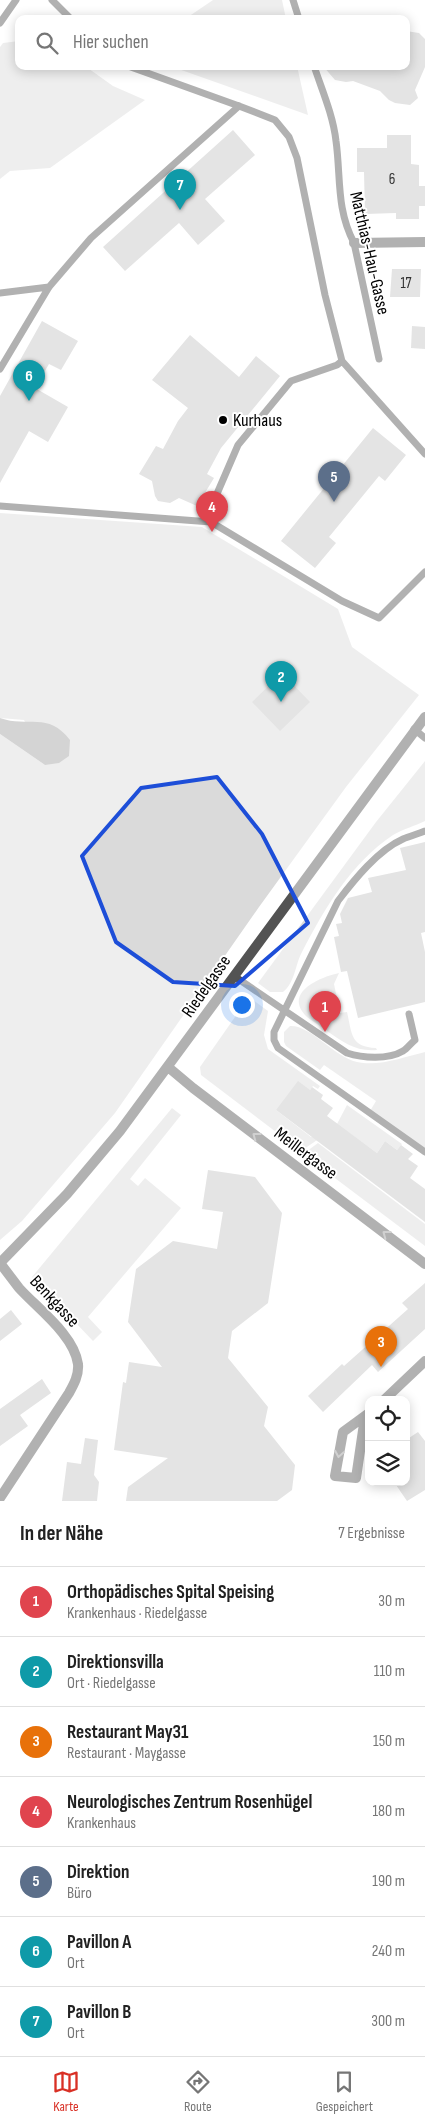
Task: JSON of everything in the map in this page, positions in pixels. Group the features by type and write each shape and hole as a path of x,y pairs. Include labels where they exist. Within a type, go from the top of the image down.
{"street":[{"path":"354,242 425,242"},
{"name":"Riedelgasse","path":"0,1263 67,1194 120,1132 425,716"},
{"name":"Meillergasse","path":"168,1068 425,1264"},
{"name":"Benkgasse","path":"0,1263 19,1287 68,1339 74,1349 78,1364 76,1381 0,1498"},
{"path":"388,1396 425,1361"},
{"path":"367,1415 356,1478 335,1476 343,1432 367,1415"}],"lane":[{"path":"0,23 16,0"},
{"path":"52,0 67,15"},
{"path":"293,0 298,15"},
{"path":"139,70 275,120 289,137 297,158 325,295 342,361 425,454"},
{"name":"Matthias-Hau-Gasse","path":"315,70 334,126 340,204 346,226 354,242 379,359"},
{"path":"0,369 49,287 91,238 239,106"},
{"path":"0,293 49,287"},
{"path":"210,522 215,516 216,496 238,445 291,381 337,366 342,361"},
{"path":"0,506 210,522 342,601 379,618 425,572"},
{"path":"414,729 425,738"},
{"path":"425,831 403,839 390,847 353,882 338,901 274,1032 274,1040 278,1048 425,1152"},
{"path":"234,976 346,1053 360,1058 377,1058 403,1052 415,1040 408,1014"}],"highlighted area":[{"path":"217,777 262,834 308,923 235,986 173,982 116,942 82,856 141,788"}],"shaded area":[{"path":"213,0 282,0 285,15 191,15"},
{"path":"15,42 15,70 91,70 113,86 145,100 50,168 10,171 0,179 0,47 3,43"},
{"path":"181,70 298,70 308,115"},
{"path":"0,513 202,527 338,609 352,647 419,695 346,787 259,907 115,1113 22,1221 0,1240 0,734 45,765 24,720 0,718"},
{"path":"0,718 10,721 46,723 54,726 62,731 70,740 69,756 59,763 45,765 0,734"},
{"path":"425,761 425,821 393,835 364,859 340,888 320,919 302,952 290,984 283,992 270,992 258,983 376,822"},
{"path":"339,973 334,984 340,1013 347,1012 354,1038 357,1042 377,1050 356,1048 344,1042 309,1019 300,1008 301,994 306,988 322,978"},
{"path":"249,997 268,1011 264,1035 268,1049 320,1086 318,1089 313,1086 310,1090 276,1110 311,1137 326,1134 301,1151 201,1075 200,1067"},
{"path":"290,1026 306,1030 340,1054 357,1062 382,1062 425,1052 425,1148 370,1111 376,1101 324,1065 320,1070 286,1046 284,1032"},
{"path":"347,1105 402,1144 397,1150 385,1141 377,1153 348,1132 332,1152 337,1124"},
{"path":"172,1108 181,1115 130,1179 138,1186 145,1178 181,1208 88,1317 102,1332 93,1341 32,1277"},
{"path":"318,1143 425,1224 425,1246 303,1154"}],"building":[{"path":"410,32 419,33 425,39 425,67 415,90 418,98 410,105 395,103 380,91 353,81 335,80 326,70 410,70"},
{"path":"233,130 255,155 205,199 225,221 198,245 179,223 125,271 103,247"},
{"path":"387,135 411,135 411,164 419,165 419,186 425,186 425,206 419,206 419,219 396,219 396,213 365,214 364,172 357,172 357,148 387,148"},
{"path":"392,269 421,269 420,297 390,297"},
{"path":"42,321 78,341 61,370 49,364 35,388 68,407 48,442 29,431 0,483 0,396"},
{"path":"412,326 425,327 425,349 411,348"},
{"name":"Kurhaus","path":"190,335 239,377 256,356 280,376 221,448 207,474 214,478 197,506 179,498 170,503 158,501 152,481 139,474 156,446 163,449 178,421 188,408 152,380"},
{"path":"373,428 406,455 385,481 379,476 329,537 336,543 315,568 281,541"},
{"path":"282,673 310,702 280,731 252,702"},
{"path":"425,842 425,932 421,933 425,952 425,1002 358,1018 347,971 341,972 334,937 339,936 336,924 342,923 340,914 348,898 372,892 368,878 406,870 400,848"},
{"path":"298,1081 310,1090 312,1087 323,1095 321,1099 333,1108 327,1116 377,1153 385,1141 397,1150 401,1145 413,1154 408,1159 418,1166 410,1178 425,1189 425,1222 276,1110"},
{"path":"208,1170 255,1177 282,1213 268,1303 232,1331 228,1358 268,1407 264,1426 295,1465 292,1490 277,1501 126,1501 128,1487 168,1458 114,1450 123,1382 126,1383 129,1362 162,1367 128,1322 136,1269 173,1241 217,1249 223,1212 202,1209"},
{"path":"425,1283 425,1329 378,1372 372,1365 323,1412 308,1396 342,1364 344,1366 408,1309 402,1303"},
{"path":"11,1310 22,1324 0,1341 0,1319"},
{"path":"42,1379 51,1393 20,1415 28,1426 0,1446 0,1409"},
{"path":"418,1432 425,1441 425,1490 407,1501 397,1486 410,1486 410,1437"},
{"path":"85,1438 98,1440 94,1475 99,1482 97,1501 62,1501 67,1462 81,1464"}],"place":[{"name":"Pavillon B","path":"180,210"},
{"name":"Pavillon A","path":"29,401"},
{"name":"Kurhaus","path":"223,420"},
{"name":"Direktion","path":"334,502"},
{"name":"Neurologisches Zentrum Rosenhügel","path":"212,532"},
{"name":"Direktionsvilla","path":"281,702"},
{"name":"Orthopädisches Spital Speising","path":"325,1032"},
{"name":"Restaurant May31","path":"381,1367"}]}
